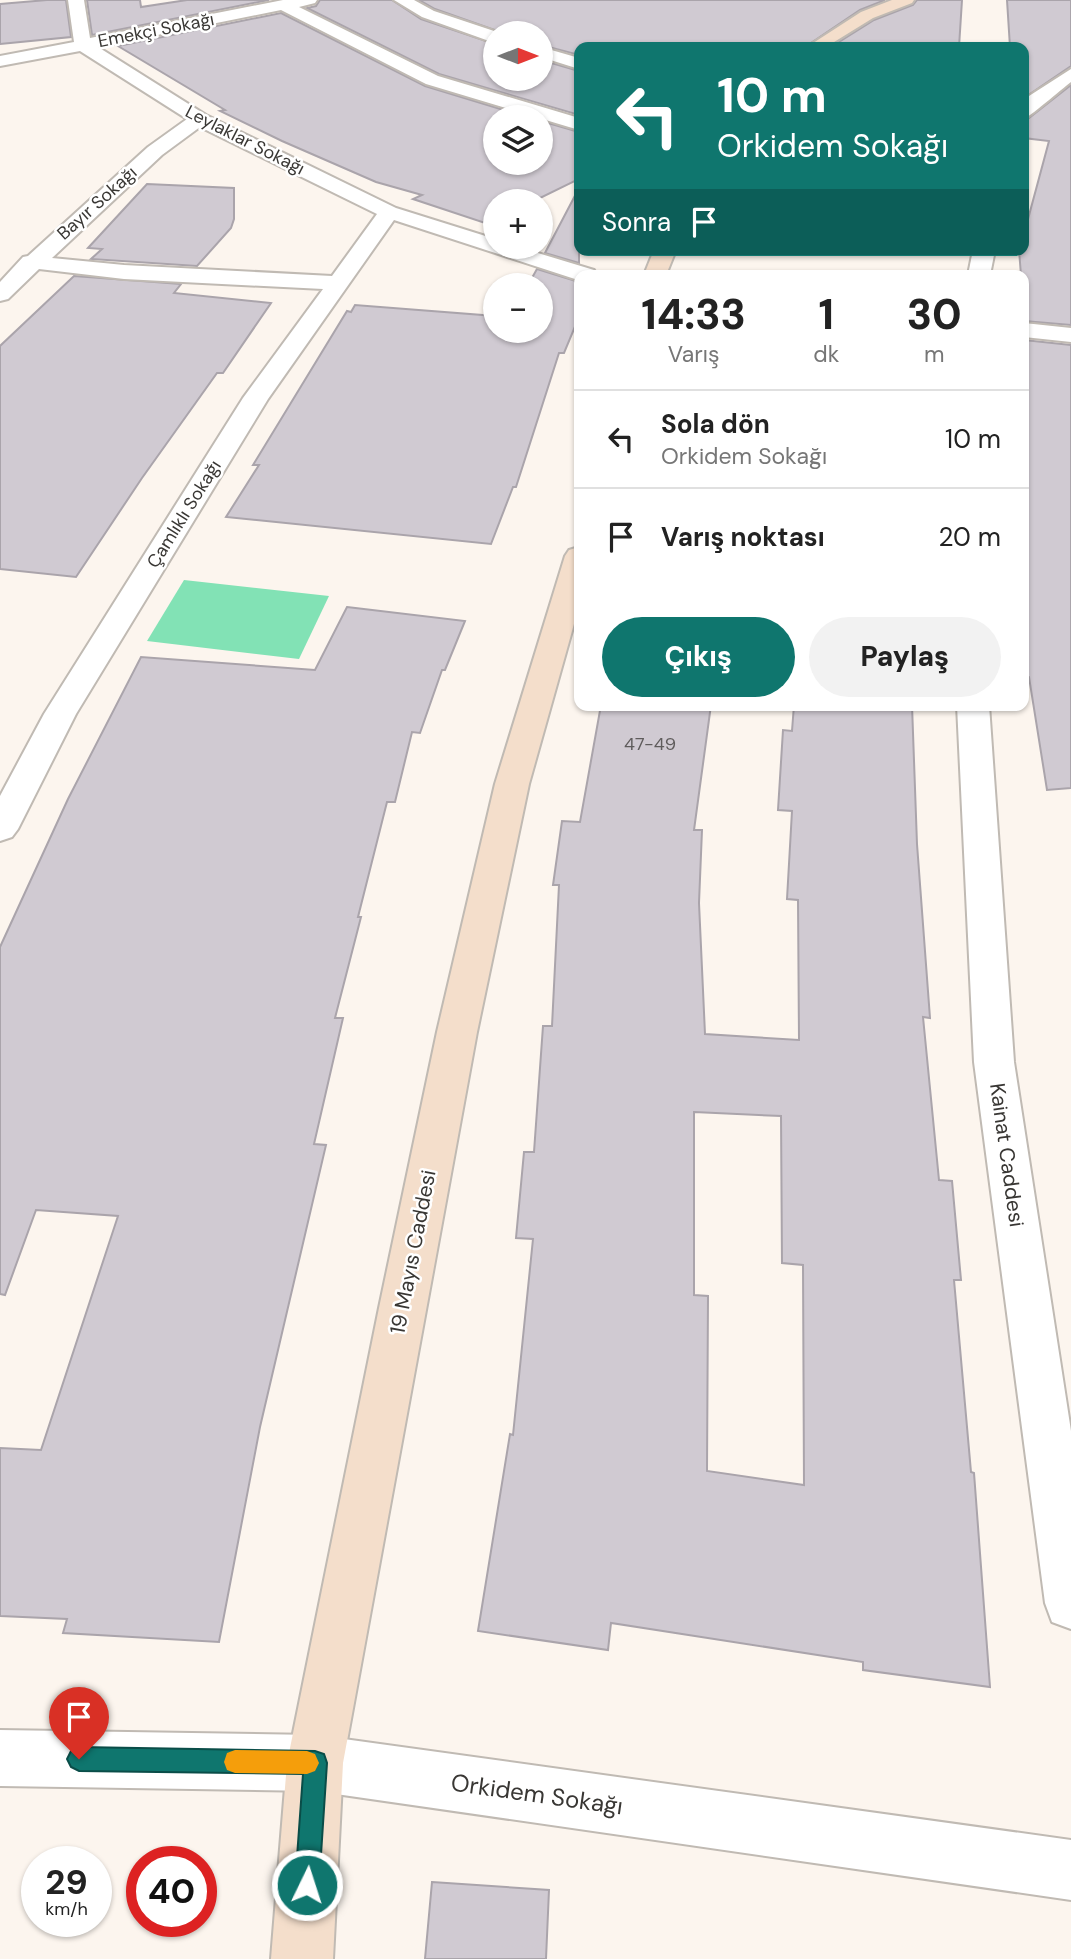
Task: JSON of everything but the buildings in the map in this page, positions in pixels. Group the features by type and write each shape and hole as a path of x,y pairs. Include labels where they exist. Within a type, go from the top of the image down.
{"street":[{"path":"0,61 83,45 76,0"},
{"name":"Emekçi Sokağı","path":"83,45 311,0"},
{"path":"402,0 428,14 483,33"},
{"path":"823,42 867,15 906,0"},
{"path":"283,5 432,80 574,123"},
{"name":"Leylaklar Sokağı","path":"83,45 199,119 389,212 483,242"},
{"path":"553,56 574,62"},
{"path":"1029,108 1035,100 1071,74"},
{"name":"Bayır Sokağı","path":"4,282 31,262 155,151 199,119"},
{"name":"Çamlıklı Sokağı","path":"0,829 67,702 256,398 389,212"},
{"name":"Leylaklar Sokağı","path":"536,259 574,271"},
{"path":"31,262 124,272 338,283"},
{"path":"1029,331 1071,335"},
{"name":"19 Mayıs Caddesi","path":"302,1959 315,1763 459,1019 512,783 574,573"},
{"name":"Kainat Caddesi","path":"972,711 994,1062 1071,1603"},
{"name":"Orkidem Sokağı","path":"0,1758 315,1763 1071,1870"}],"green space":[{"path":"184,580 329,596 299,659 147,641"}],"slow traffic":[{"path":"235,1762 307,1763"}],"route":[{"path":"79,1759 315,1763 307,1885"}]}
